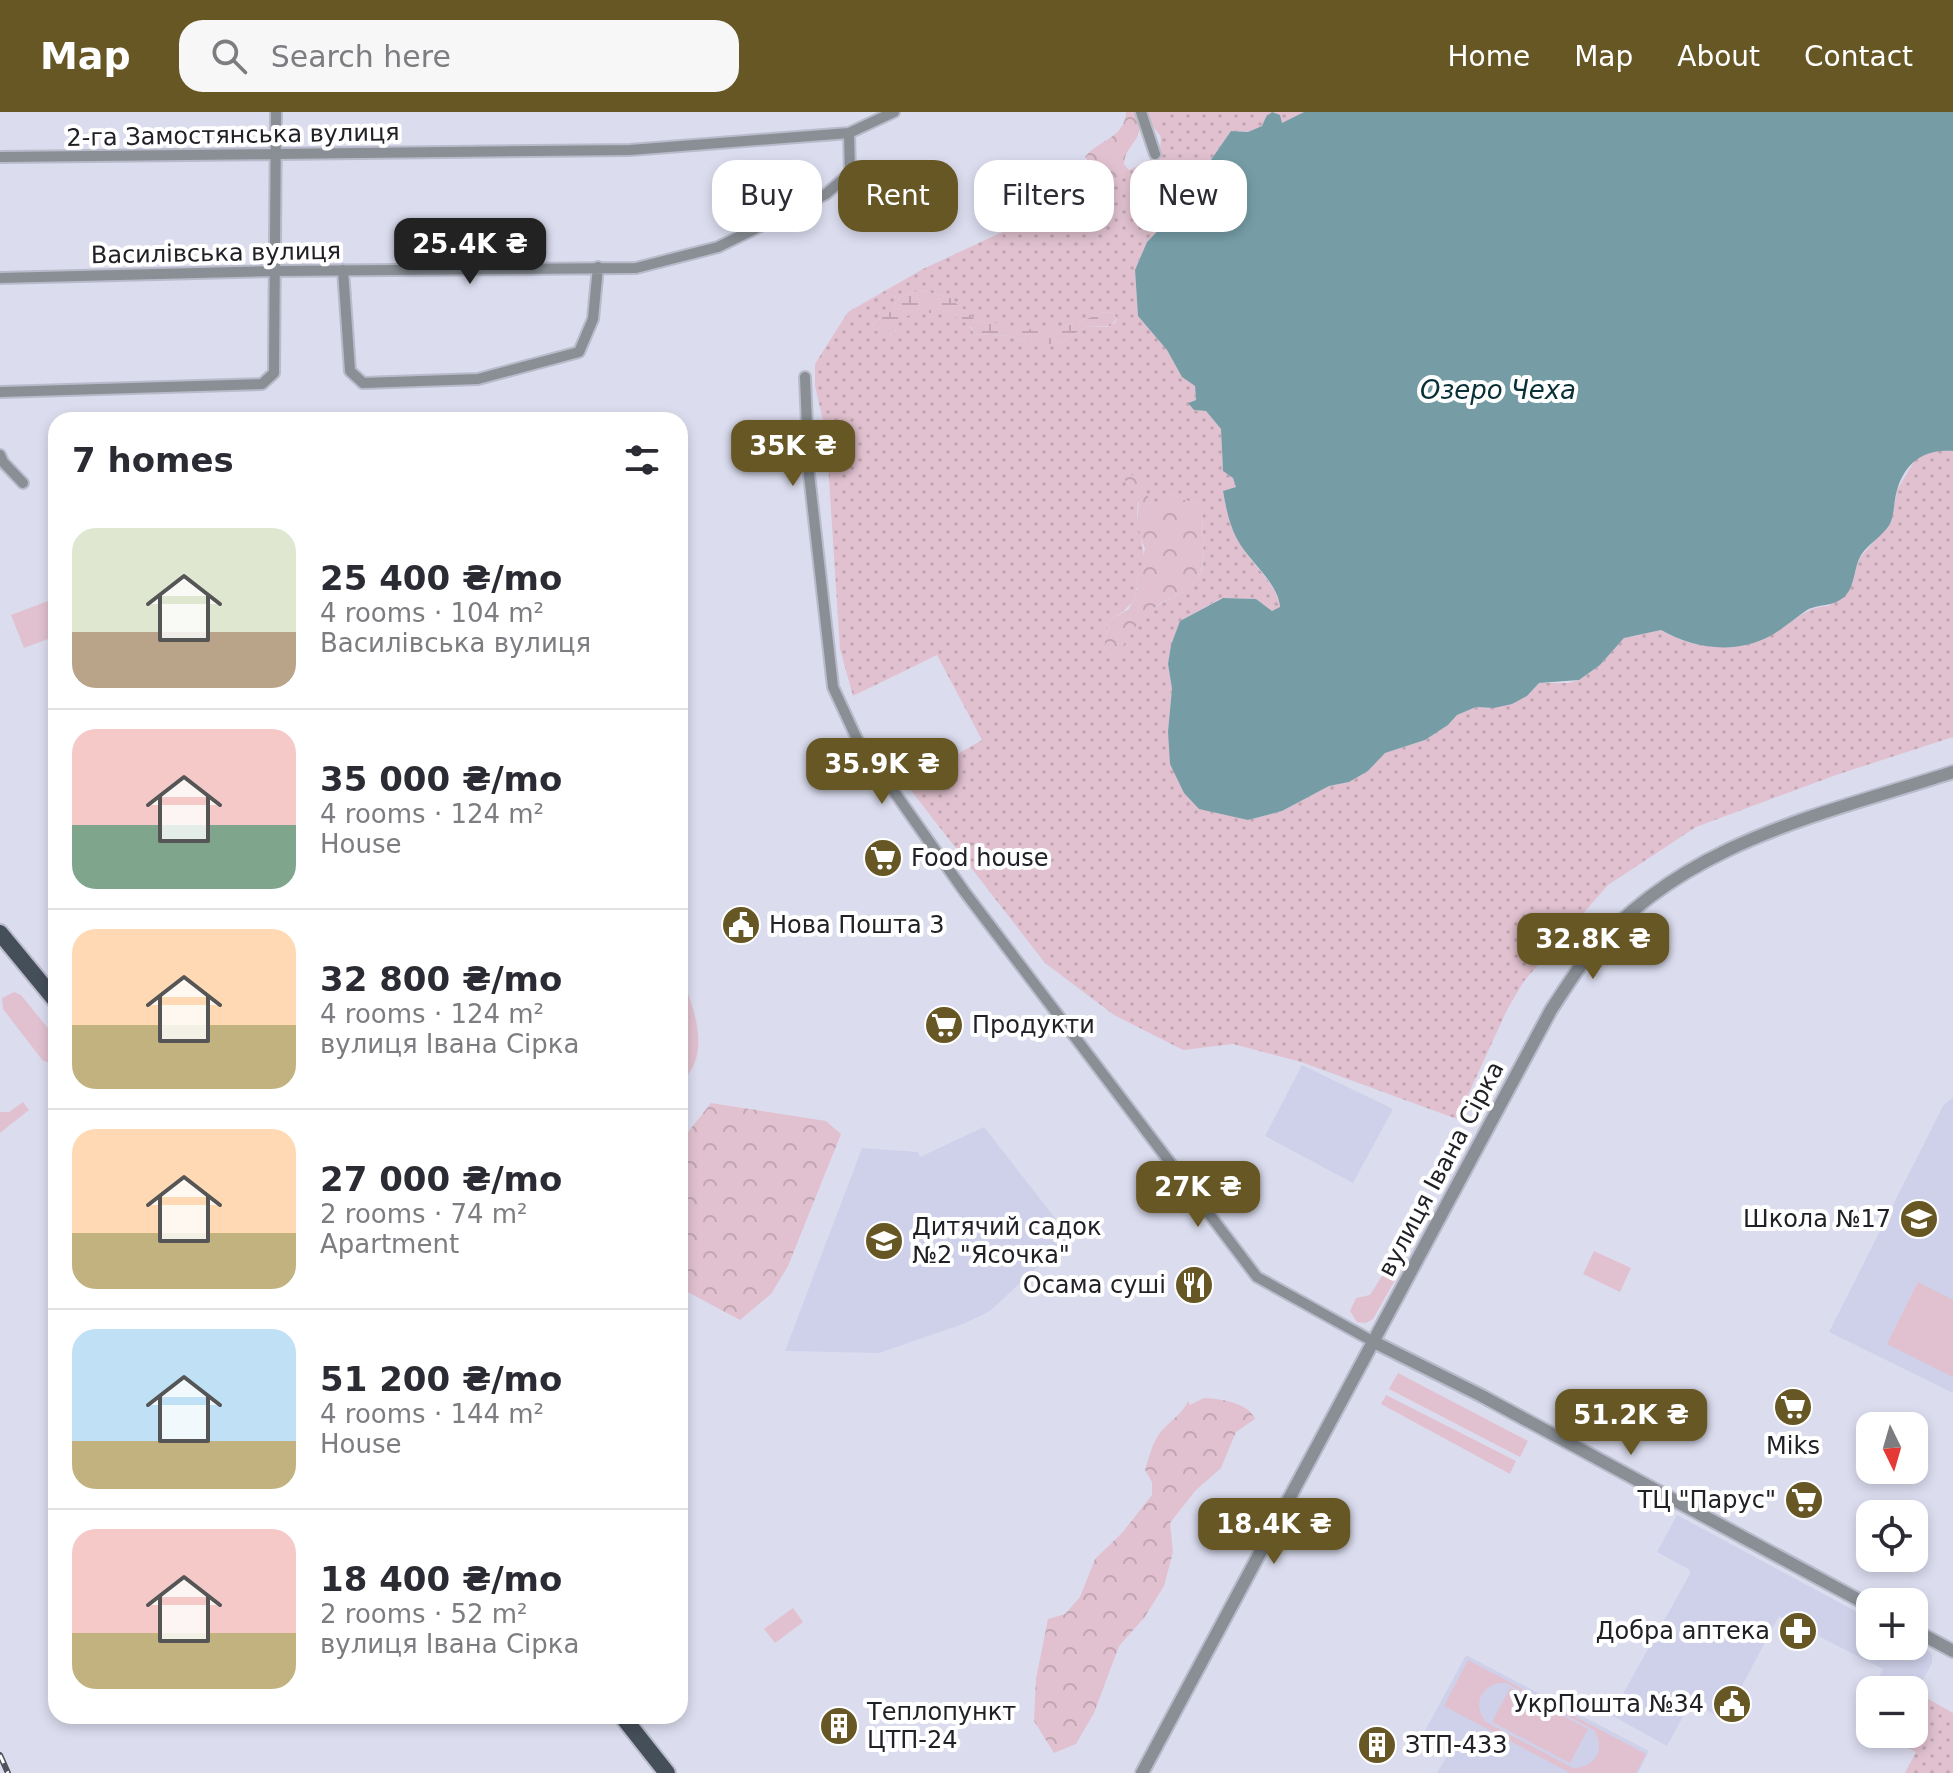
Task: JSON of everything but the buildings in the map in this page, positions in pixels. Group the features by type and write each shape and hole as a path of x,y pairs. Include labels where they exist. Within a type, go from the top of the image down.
{"main road":[{"path":"0,933 48,991"},
{"path":"628,1724 667,1773"}],"street":[{"path":"0,392 262,384 274,373 276,112"},
{"name":"2-га Замостянська вулиця","path":"0,157 630,150 849,133 894,112"},
{"path":"1141,112 1155,154"},
{"name":"Василівська вулиця","path":"0,278 276,271 636,268 718,247 826,194 850,173 849,133"},
{"path":"343,270 350,371 363,383 478,379 579,352 593,319 598,267"},
{"path":"805,377 809,474 833,687 857,739 964,891 1257,1277 1856,1598"},
{"path":"0,455 23,483"},
{"name":"вулиця Івана Сірка","path":"1142,1773 1551,1010 1587,956 1614,927 1658,890 1714,854 1774,829 1953,772"},
{"path":"1928,1638 1953,1651"}],"shaded area":[{"path":"1302,1065 1393,1109 1353,1183 1265,1136"},
{"name":"Школа №17","path":"1953,1097 1953,1393 1829,1332 1943,1106"},
{"path":"984,1127 1070,1237 990,1311 963,1324 879,1353 785,1351 862,1148 918,1152 920,1157"},
{"path":"1677,1515 1856,1611 1856,1655 1779,1616 1724,1720 1691,1702 1667,1746 1611,1715 1690,1574 1690,1570 1657,1552"},
{"path":"1928,1650 1932,1655 1932,1663 1925,1676 1879,1676 1883,1669 1865,1660 1928,1660"},
{"path":"1466,1655 1649,1751 1638,1773 1437,1773 1447,1756 1420,1740"}],"green space":[{"path":"1126,112 1183,112 1162,138 1144,120 1125,160 1130,174 1114,183 1114,160 1087,160 1085,157 1116,133"},
{"path":"1162,112 1304,112 1281,124 1266,117 1263,126 1248,132 1231,131 1211,160 1149,160 1160,154"},
{"path":"1130,170 1130,232 1157,232 1147,242 1135,270 1138,316 1167,350 1182,377 1195,386 1196,400 1189,402 1194,410 1206,411 1221,429 1223,470 1233,478 1236,487 1223,491 1230,522 1242,548 1274,590 1280,608 1272,611 1256,599 1222,598 1180,621 1171,645 1168,664 1172,689 1168,731 1225,814 1248,820 1282,811 1329,786 1349,782 1368,771 1385,753 1425,740 1457,715 1476,707 1494,708 1527,696 1539,683 1579,680 1600,665 1624,638 1661,630 1688,642 1732,647 1760,640 1807,612 1829,606 1855,573 1860,557 1891,523 1897,490 1916,458 1938,450 1953,451 1953,737 1836,775 1696,827 1608,885 1524,981 1507,1010 1457,1119 1301,1062 1233,1044 1183,1050 1114,1015 1045,963 906,784 982,740 937,655 853,696 840,649 826,433 815,386 815,364 848,312 923,269 1002,232 1114,232 1114,178","holes":["919,290 949,297 975,319 985,323 1003,323 1025,331 1035,327 1061,328 1105,312 1113,313 1117,318 1107,327 1085,327 1059,344 1036,344 1008,336 974,334 961,320 931,313 901,318 891,335 874,330 872,324 891,311 899,298","1120,474 1140,476 1153,509 1170,494 1202,506 1202,568 1195,582 1143,618 1114,659 1104,648 1108,621 1131,603 1138,575 1144,567 1137,517 1139,498"]},
{"path":"919,290 949,297 975,319 985,323 1003,323 1024,330 1034,327 1061,328 1105,312 1113,313 1117,318 1111,326 1085,327 1059,344 1036,344 1008,336 974,334 971,327 896,330 890,335 874,330 872,324 891,311 899,298"},
{"path":"1119,473 1140,476 1170,494 1202,506 1203,548 1201,570 1194,583 1152,610 1114,660 1104,648 1108,621 1129,609 1137,590 1145,549 1137,529 1139,498"},
{"path":"48,601 48,639 24,648 11,615"},
{"path":"14,992 21,995 48,1028 48,1062 43,1061 3,1009 2,998"},
{"path":"688,994 698,1030 696,1059 688,1074"},
{"path":"23,1102 29,1110 0,1133 0,1112 9,1112"},
{"path":"711,1103 826,1121 841,1134 788,1266 771,1294 740,1320 688,1292 688,1132"},
{"path":"1594,1251 1631,1268 1620,1292 1583,1274"},
{"path":"1400,1252 1405,1252 1408,1257 1373,1319 1366,1323 1357,1322 1350,1311 1356,1298 1370,1295"},
{"path":"1918,1282 1953,1300 1953,1377 1887,1344"},
{"path":"1398,1373 1528,1441 1520,1457 1389,1389"},
{"path":"1386,1395 1516,1461 1510,1474 1381,1404"},
{"path":"1204,1398 1240,1405 1255,1419 1236,1432 1221,1468 1195,1491 1170,1523 1173,1552 1164,1586 1144,1618 1119,1646 1094,1713 1076,1744 1054,1753 1034,1721 1036,1679 1048,1619 1065,1614 1080,1597 1095,1559 1122,1533 1152,1495 1152,1482 1145,1470 1159,1434 1188,1401 1190,1405"},
{"path":"793,1608 803,1622 775,1643 764,1629"},
{"path":"1468,1660 1646,1754 1636,1773 1570,1773 1444,1706","holes":["1506,1683 1594,1730 1599,1750 1593,1761 1573,1768 1486,1722 1480,1710 1480,1698 1492,1685"]},
{"path":"1510,1688 1588,1729 1570,1763 1492,1722"},
{"path":"1928,1699 1953,1713 1953,1773 1905,1773 1916,1752 1908,1748 1928,1748"}],"water":[{"name":"Озеро Чеха","path":"1272,112 1280,115 1282,123 1304,112 1953,112 1953,451 1932,452 1909,466 1899,483 1890,524 1861,555 1846,595 1837,602 1807,610 1772,635 1730,647 1687,642 1661,630 1624,638 1600,665 1579,680 1539,683 1527,696 1512,704 1494,708 1476,707 1457,715 1425,740 1385,753 1368,771 1349,782 1329,786 1282,811 1248,820 1199,809 1184,793 1170,764 1168,731 1172,689 1168,664 1180,621 1223,598 1256,599 1272,611 1280,607 1274,589 1242,548 1230,522 1223,491 1236,487 1233,478 1223,471 1221,429 1206,411 1194,410 1188,403 1196,400 1195,386 1182,377 1167,350 1138,316 1135,270 1147,242 1157,232 1247,232 1247,160 1211,160 1231,131 1248,132 1262,126"}],"railway":[{"path":"0,1755 8,1773"}],"place":[{"name":"Food house","path":"883,858"},
{"name":"Нова Пошта 3","path":"741,925"},
{"name":"Продукти","path":"944,1025"},
{"name":"Школа №17","path":"1919,1219"},
{"name":"Дитячий садок №2 \"Ясочка\"","path":"884,1241"},
{"name":"Осама суші","path":"1194,1285"},
{"name":"Miks","path":"1793,1407"},
{"name":"ТЦ \"Парус\"","path":"1804,1500"},
{"name":"Добра аптека","path":"1798,1631"},
{"name":"УкрПошта №34","path":"1732,1704"},
{"name":"Теплопункт ЦТП-24","path":"839,1726"},
{"name":"ЗТП-433","path":"1377,1745"}]}
